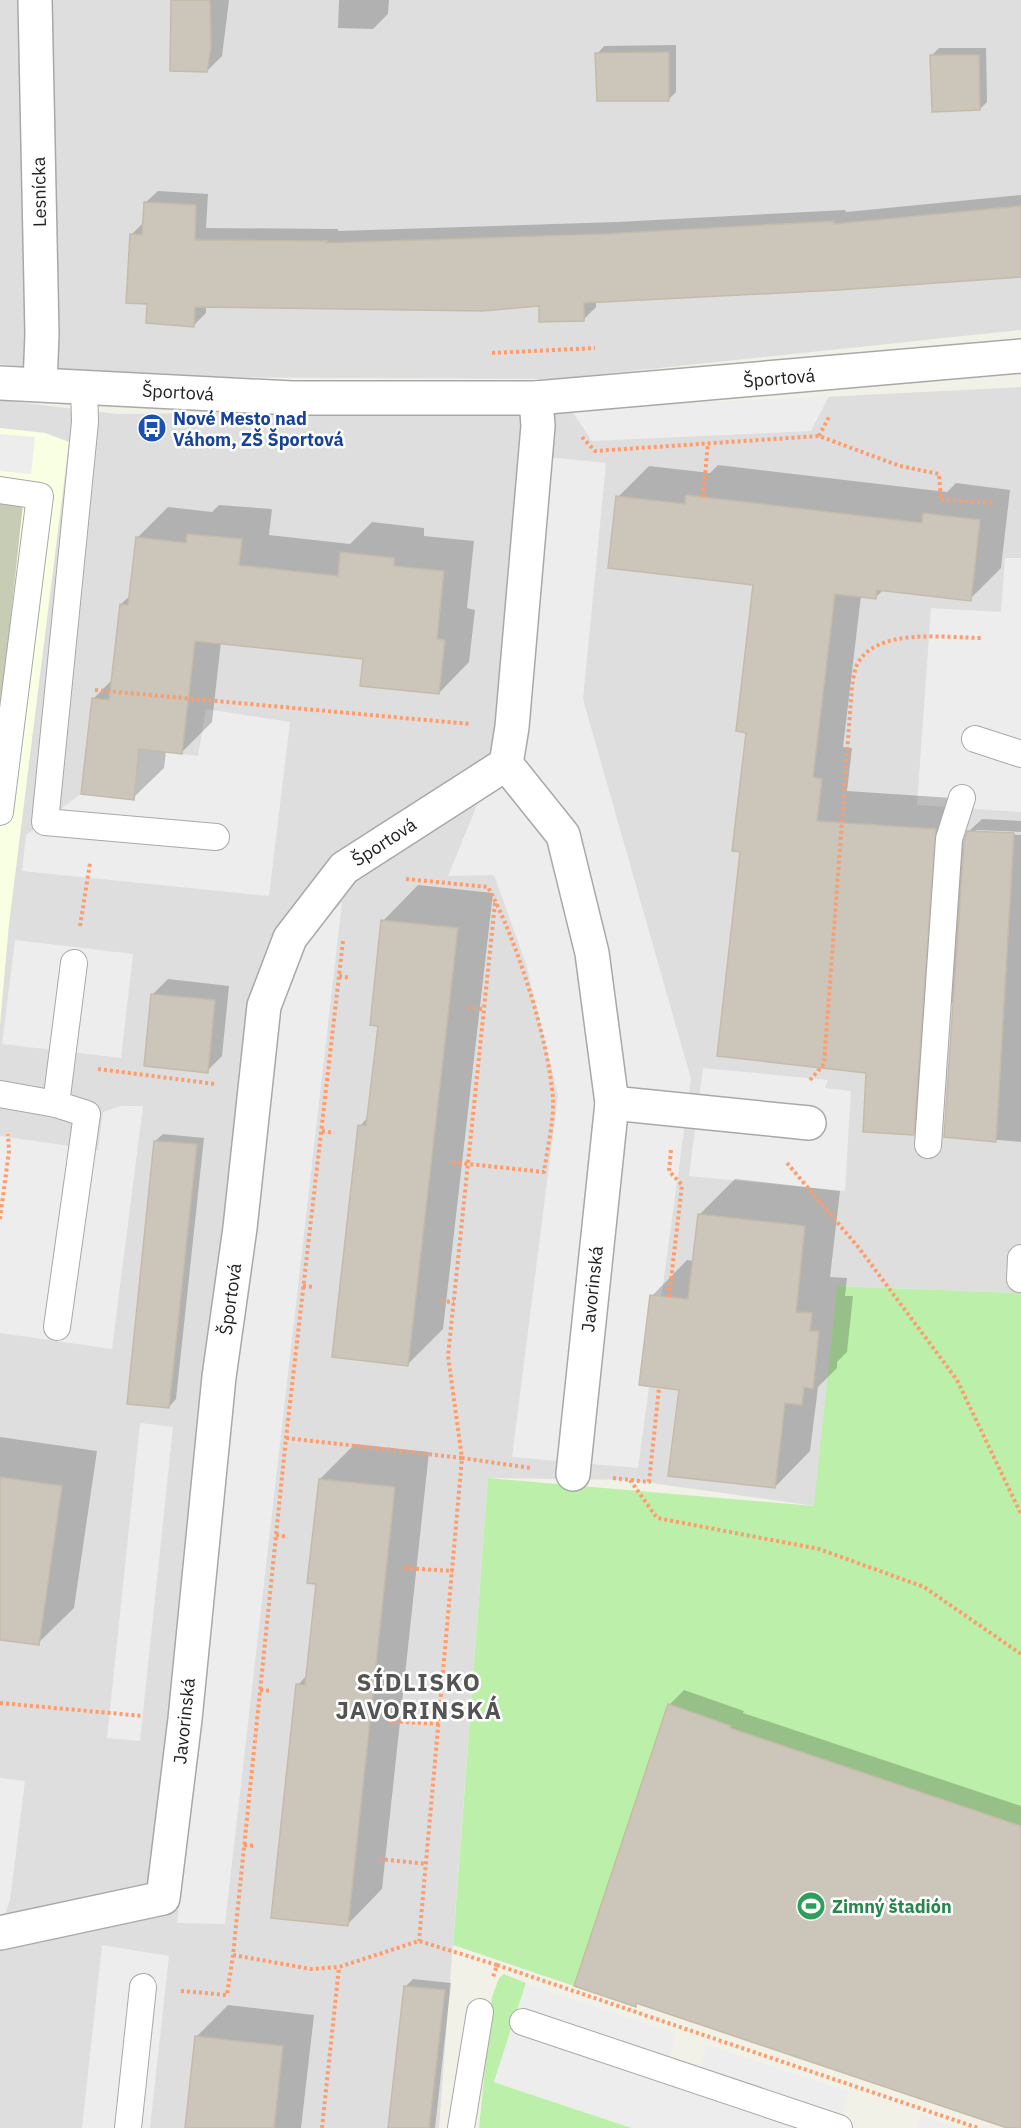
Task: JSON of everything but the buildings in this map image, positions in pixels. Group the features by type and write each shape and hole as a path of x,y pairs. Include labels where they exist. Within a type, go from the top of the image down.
{"street":[{"name":"Lesnícka","path":"34,0 42,334 40,384"},
{"name":"Športová","path":"0,383 537,412 1021,356"},
{"path":"506,764 512,728 537,412"},
{"name":"Športová","path":"219,1377 240,1228 264,1006 290,938 344,868 506,764"},
{"name":"Javorinská","path":"506,764 563,835 592,953 612,1103 573,1474"},
{"path":"612,1103 805,1123"},
{"name":"Javorinská","path":"0,1933 163,1899 185,1719 219,1377"}],"lane":[{"path":"84,387 85,422 45,822 216,837"},
{"path":"0,490 40,495 0,812"},
{"path":"975,739 1021,754"},
{"path":"928,1145 950,838 962,798"},
{"path":"56,1104 74,963"},
{"path":"0,1094 56,1104 87,1114 57,1327"},
{"path":"128,2128 143,1987"},
{"path":"461,2128 480,2012"},
{"path":"523,2022 839,2128"}],"path":[{"path":"485,353 603,347"},
{"path":"819,435 832,411"},
{"path":"537,412 570,423 595,451 819,435 900,466 939,474 941,500 993,503"},
{"path":"703,497 708,443"},
{"path":"805,1123 806,1085 824,1064 852,686 856,666 869,650 902,637 982,638"},
{"path":"59,686 512,728"},
{"path":"74,963 96,826"},
{"path":"400,879 488,887 507,923 541,1034 553,1100 544,1172 450,1162"},
{"path":"419,1941 462,1458 448,1356 495,900"},
{"path":"143,1987 227,1995 286,1438 345,930"},
{"path":"339,976 351,978"},
{"path":"467,1008 484,1009"},
{"path":"669,1297 682,1185 669,1171 674,1110"},
{"path":"748,1117 859,1248 957,1380 1021,1514"},
{"path":"322,1131 333,1133"},
{"path":"303,1286 315,1287"},
{"path":"441,1301 454,1302"},
{"path":"286,1438 649,1482 659,1388"},
{"path":"629,1480 657,1518 819,1549 924,1587 1021,1654"},
{"path":"276,1535 288,1538"},
{"path":"404,1568 453,1571"},
{"path":"260,1690 272,1691"},
{"path":"0,1703 185,1719"},
{"path":"388,1720 440,1724"},
{"path":"244,1845 255,1846"},
{"path":"380,1859 427,1864"},
{"path":"233,1955 311,1969 339,1967 419,1941 497,1965 978,2128"},
{"path":"480,2012 497,1965"},
{"path":"322,2128 339,1967"}],"shaded area":[{"path":"0,0 1021,0 1021,330 556,379 120,377 0,364"},
{"path":"1021,387 1021,1293 837,1286 815,1506 629,1480 488,1478 439,2128 0,2128 0,400 117,414 579,409"},
{"path":"829,396 811,431 592,441 571,410"},
{"path":"0,428 45,433 69,442 9,924 0,1025"},
{"path":"0,434 35,437 31,474 0,471"},
{"path":"527,455 606,463 583,699 691,1079 638,1468 512,1457 558,1096 526,964 494,875 448,876 500,749"},
{"path":"1005,558 1021,558 1021,812 917,805 931,608 1001,612"},
{"path":"206,709 290,722 269,896 22,871 26,835 81,794 134,800 139,749 198,756"},
{"path":"342,902 225,1924 177,1923 276,1018 296,950"},
{"path":"15,940 133,954 121,1058 2,1044"},
{"path":"703,1068 828,1080 825,1088 851,1091 845,1191 689,1176"},
{"path":"121,1106 143,1106 112,1349 0,1333 0,1136 98,1150 103,1112"},
{"path":"140,1423 173,1427 140,1741 107,1738"},
{"path":"0,1778 25,1781 10,1900 0,1928"},
{"path":"102,1945 169,1956 150,2128 82,2128"},
{"path":"526,1983 676,2033 668,2063 698,2073 707,2045 849,2092 838,2128 632,2128 494,2082"},
{"path":"921,2115 958,2128 916,2128"}],"green space":[{"path":"837,1286 1021,1293 1021,1826 730,1728 730,1726 668,1704 574,1986 453,1945 488,1478 814,1506"},
{"path":"504,1974 526,1983 494,2082 632,2128 479,2128 492,1997 499,1978"}],"place":[{"name":"Nové Mesto nad Váhom, ZŠ Športová","path":"152,428"},
{"name":"Zimný štadión","path":"811,1906"}],"district":[{"name":"SÍDLISKO JAVORINSKÁ","path":"419,1696"}]}
